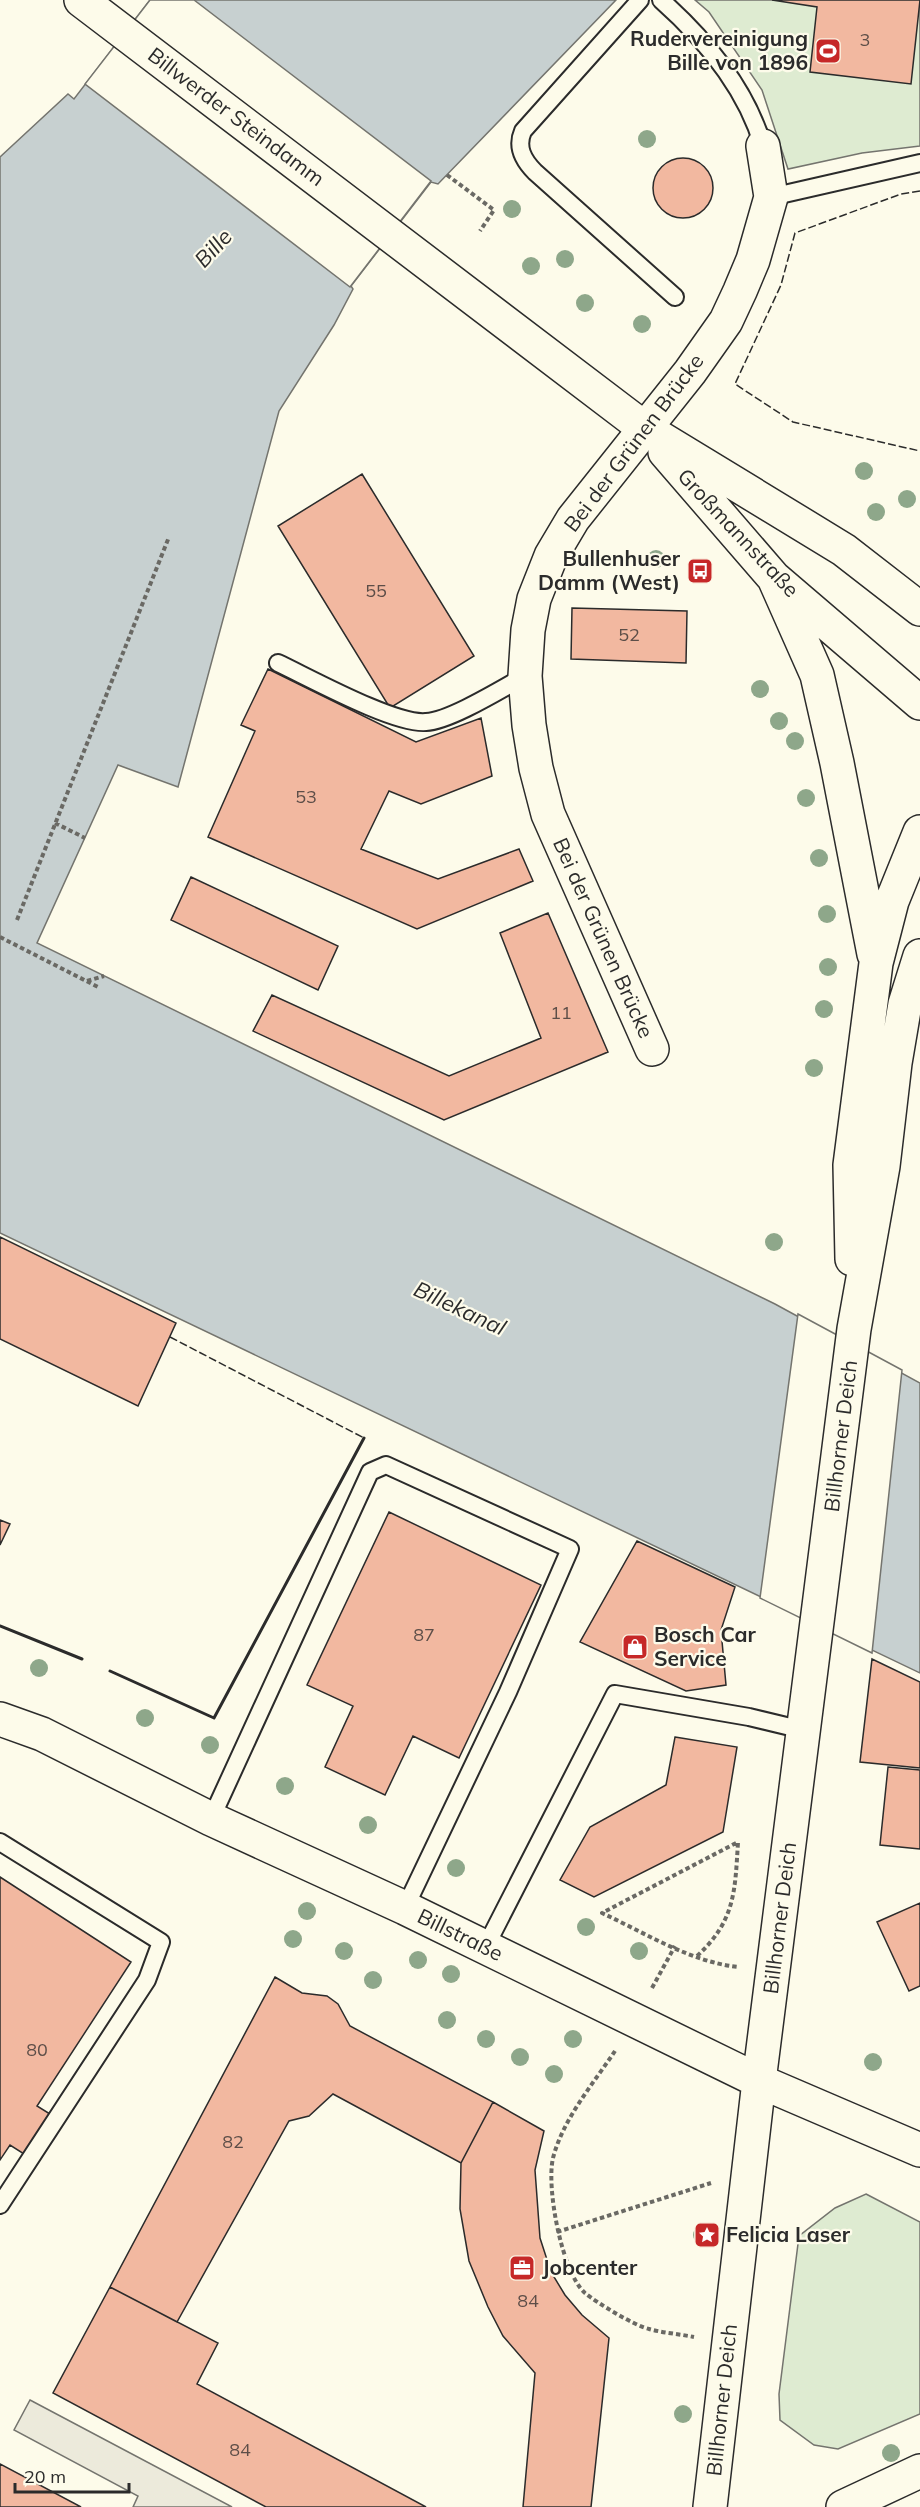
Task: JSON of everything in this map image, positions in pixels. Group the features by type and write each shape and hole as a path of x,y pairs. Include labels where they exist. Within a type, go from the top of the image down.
{"street":[{"name":"Billwerder Steindamm","path":"81,0 391,234"},
{"name":"Bei der Grünen Brücke","path":"652,1048 548,814 536,768 525,675 530,620 534,599 551,556 573,519 690,372 726,321 753,260 771,197 763,146"},
{"name":"Großmannstraße","path":"391,234 644,428 843,550 920,609"},
{"name":"Großmannstraße","path":"644,428 774,578 920,703"},
{"path":"774,578 817,675 840,775 876,963"},
{"name":"Billhorner Deich","path":"854,1329 850,1165 876,963 892,901 920,832"},
{"name":"Billhorner Deich","path":"710,2507 727,2342 854,1329 883,1166 895,1062 905,1004 920,956"},
{"name":"Billstraße","path":"0,1719 42,1734 211,1819 405,1908 759,2081 920,2150"},
{"path":"843,2507 920,2471"}],"lane":[{"path":"640,0 524,130 520,146 527,164 535,172 675,297"},
{"path":"662,0 682,18 735,84 748,104 763,146"},
{"path":"771,197 920,163"},
{"path":"278,663 401,719 427,722 485,698 525,675"},
{"path":"211,1819 370,1472 386,1465 570,1549 499,1712 405,1908"},
{"path":"485,1948 615,1694 749,1717 803,1730"},
{"path":"0,1842 161,1942 147,1980 0,2205"}],"path":[{"path":"447,175 494,210 480,231"},
{"path":"17,920 169,537"},
{"path":"55,823 85,838"},
{"path":"0,937 100,988"},
{"path":"86,981 104,976"},
{"path":"697,1956 724,1925 735,1897 738,1842 602,1913 697,1956 722,1965"},
{"path":"675,1946 635,2020 568,2124 553,2158 550,2193 557,2232 584,2292 646,2329 727,2342"},
{"path":"557,2232 748,2171"}],"green space":[{"name":"Rudervereinigung Bille von 1896","path":"695,0 920,0 920,146 862,153 788,169 762,90 709,12"},
{"path":"866,2194 920,2222 920,2414 838,2449 814,2445 780,2420 779,2394 799,2236 835,2208"}],"shaded area":[{"path":"30,2400 232,2507 133,2507 138,2496 14,2430"}],"water":[{"path":"150,0 616,0 438,184 431,182 351,286 353,289 334,325 279,411 178,787 118,765 37,943 775,1304 920,1383 920,1673 0,1233 0,157 68,94 74,99"}],"pier":[{"path":"150,0 194,0 431,181 350,287 85,84"},
{"path":"798,1314 902,1370 872,1653 760,1598"}],"building":[{"path":"772,0 920,0 911,84 810,72 817,7"},
{"path":"677,158 689,158 705,166 711,176 713,188 711,200 705,210 689,218 677,218 661,210 653,194 653,182 661,166"},
{"path":"362,474 474,656 390,708 278,526"},
{"path":"572,608 687,611 686,663 571,659"},
{"path":"268,669 416,742 481,718 492,776 421,804 389,791 361,849 438,879 519,849 533,881 417,929 208,837 255,731 241,725"},
{"path":"191,877 338,946 318,990 171,920"},
{"path":"548,913 608,1052 444,1120 253,1031 272,995 449,1076 541,1038 500,933"},
{"path":"0,1237 176,1323 138,1406 0,1339"},
{"path":"389,1512 541,1585 459,1758 413,1736 385,1795 325,1767 353,1706 307,1685"},
{"path":"0,1520 10,1524 0,1545"},
{"path":"637,1541 735,1587 721,1630 726,1685 686,1691 580,1642"},
{"path":"872,1659 920,1682 920,1768 860,1762"},
{"path":"675,1737 737,1747 723,1832 594,1897 560,1880 590,1827 666,1785"},
{"path":"888,1767 920,1770 920,1849 880,1845"},
{"path":"0,1877 131,1962 37,2106 50,2114 24,2154 10,2145 0,2160"},
{"path":"920,1903 920,1986 909,1991 877,1922"},
{"path":"275,1977 302,1993 327,1996 338,2004 350,2026 493,2102 461,2163 333,2094 309,2116 289,2121 177,2322 110,2287"},
{"path":"493,2102 544,2131 535,2170 540,2238 551,2272 565,2295 582,2315 609,2338 591,2507 523,2507 535,2373 503,2336 488,2307 469,2261 460,2209 461,2163"},
{"path":"110,2287 218,2343 197,2384 426,2507 266,2507 53,2393"},
{"path":"0,2464 81,2507 0,2507"}],"fence":[{"path":"920,191 901,194 795,233 781,285 735,384 793,422 920,451"},
{"path":"170,1337 364,1438"}],"wall":[{"path":"110,1671 214,1718 364,1438"},
{"path":"0,1626 82,1659"}],"place":[{"name":"Rudervereinigung Bille von 1896","path":"828,51"},
{"name":"Bullenhuser Damm (West)","path":"700,571"},
{"name":"Bosch Car Service","path":"635,1647"},
{"name":"Felicia Laser","path":"707,2235"},
{"name":"Jobcenter","path":"522,2268"}],"water label":[{"name":"Bille","path":"213,248"},
{"name":"Billekanal","path":"460,1308"}]}
